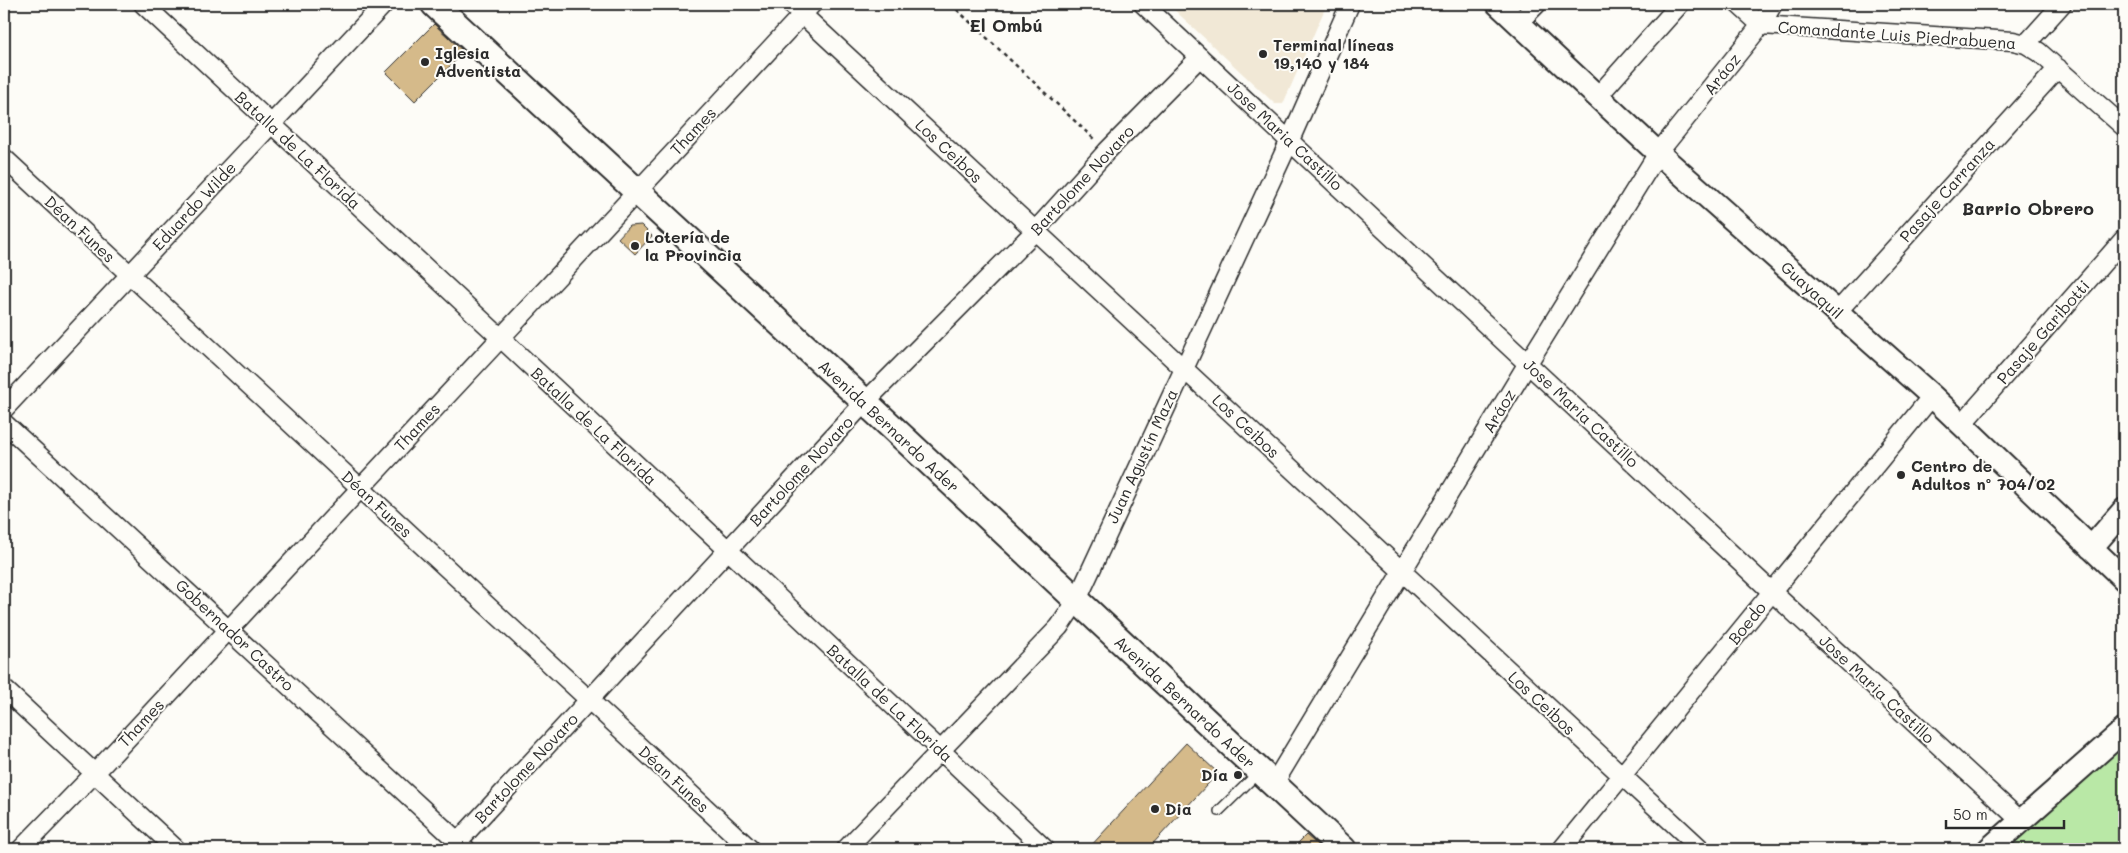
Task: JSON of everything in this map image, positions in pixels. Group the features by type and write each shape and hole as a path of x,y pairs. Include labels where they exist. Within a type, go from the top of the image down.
{"main road":[{"name":"Avenida Bernardo Ader","path":"434,4 865,402 1076,602 1342,849"}],"street":[{"name":"Batalla de La Florida","path":"143,4 1045,849"},
{"name":"Eduardo Wilde","path":"4,409 384,4"},
{"name":"Jose Maria Castillo","path":"1143,4 1772,592 2021,821"},
{"name":"Juan Agustín Maza","path":"846,849 1059,627 1076,602 1290,140 1350,4"},
{"name":"Guayaquil","path":"1498,4 1658,153 1932,396 2124,579"},
{"path":"1519,22 1537,4"},
{"path":"1598,96 1680,4"},
{"name":"Comandante Luis Piedrabuena","path":"1738,4 1761,25 2013,41 2026,44 2058,68 2124,128"},
{"name":"Aráoz","path":"1266,778 1402,572 1658,153 1761,25 1773,4"},
{"path":"2026,44 2062,4"},
{"name":"Thames","path":"21,849 94,774 500,339 636,192 802,7"},
{"name":"Los Ceibos","path":"802,7 1035,231 1701,849"},
{"name":"Bartolome Novaro","path":"458,847 589,700 865,402 1035,231 1108,151 1200,57"},
{"name":"Pasaje Carranza","path":"1837,312 2058,68"},
{"name":"Déan Funes","path":"4,158 750,849"},
{"name":"Pasaje Garibotti","path":"1962,424 2124,239"},
{"name":"Boedo","path":"1562,849 1932,396"},
{"name":"Gobernador Castro","path":"4,422 229,629 458,847"},
{"path":"2091,548 2124,510"},
{"path":"4,689 176,849"},
{"path":"1989,849 2124,730"}],"lane":[{"path":"1219,810 1266,778"}],"path":[{"path":"951,4 1108,151"}],"shaded area":[{"name":"Terminal líneas 19,140 y 184","path":"1168,4 1327,4 1283,104 1275,104"}],"green space":[{"path":"2124,745 2124,849 2004,849"}],"building":[{"name":"Iglesia Adventista","path":"434,24 464,52 415,101 386,72"},
{"name":"Lotería de la Provincia","path":"641,225 652,236 635,254 618,238 629,226"},
{"name":"Dia","path":"1186,743 1218,773 1148,849 1088,849"},
{"path":"1306,835 1322,849 1292,849"}],"place":[{"name":"Terminal líneas 19,140 y 184","path":"1263,54"},
{"name":"Iglesia Adventista","path":"425,62"},
{"name":"Lotería de la Provincia","path":"635,246"},
{"name":"Centro de Adultos nº 704/02","path":"1901,475"},
{"name":"Día","path":"1238,775"},
{"name":"Dia","path":"1155,809"}],"district":[{"name":"El Ombú","path":"1006,26"},
{"name":"Barrio Obrero","path":"2028,209"}]}
